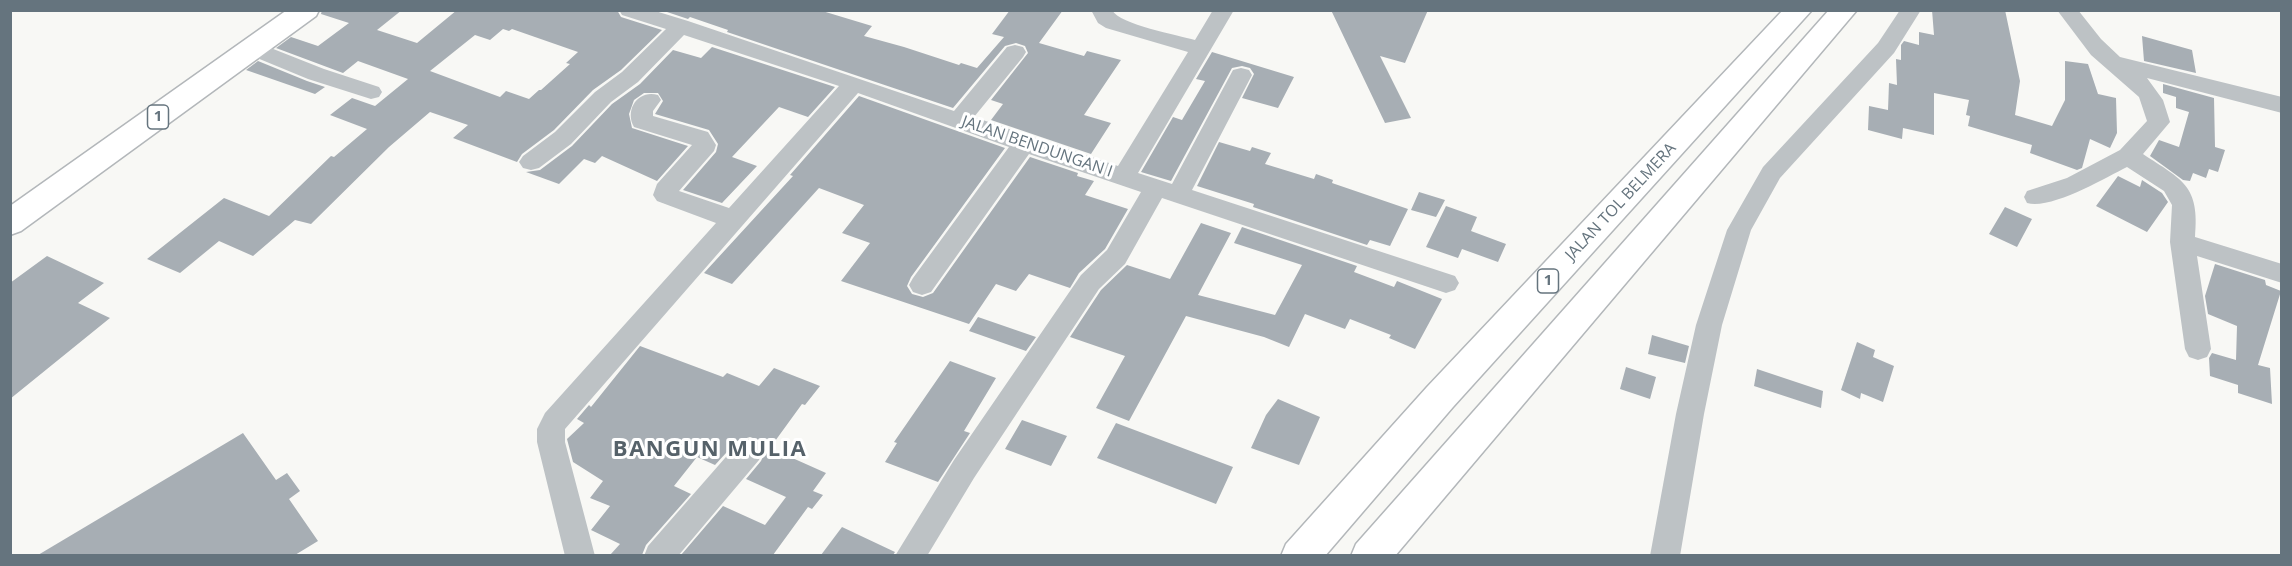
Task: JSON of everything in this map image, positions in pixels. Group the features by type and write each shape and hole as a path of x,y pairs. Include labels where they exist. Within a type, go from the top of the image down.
{"highway":[{"name":"1","path":"10,206 291,10"},
{"name":"1","path":"10,223 306,10"},
{"name":"JALAN TOL BELMERA","path":"1300,555 1440,398 1799,10"},
{"path":"1370,555 1844,10"}],"street":[{"name":"JALAN BENDUNGAN I","path":"629,10 854,82 1024,144 1446,283"},
{"path":"1101,10 1108,22 1201,49"},
{"path":"1124,177 1224,10"},
{"path":"1665,555 1690,414 1709,325 1739,230 1771,173 1886,48 1911,10"},
{"path":"2036,196 2075,184 2128,156 2159,122 2154,102 2137,79 2110,61 2067,10"},
{"path":"531,162 568,133 603,97 630,77 681,27"},
{"path":"253,48 316,74 370,92"},
{"path":"959,120 1015,52"},
{"path":"2110,61 2221,92 2282,105"},
{"path":"910,555 964,469 1090,282 1116,257 1167,191 1241,75"},
{"path":"580,555 551,442 551,429 555,421 854,82"},
{"path":"650,100 642,109 642,121 700,138 704,145 702,151 665,190 664,195 732,219"},
{"path":"922,285 1024,144"},
{"path":"2128,156 2160,175 2178,192 2184,204 2186,215 2182,242 2198,349"},
{"path":"2182,242 2282,274"},
{"path":"659,555 749,451"}],"building":[{"path":"322,10 402,10 377,30 417,43 457,10 617,10 621,17 662,30 621,70 593,90 554,130 522,154 517,162 453,138 468,125 430,112 389,147 311,224 295,220 253,256 219,241 180,273 147,259 224,198 269,216 331,156 334,157 367,129 330,115 352,98 375,106 408,79 358,61 343,73 276,48 291,37 318,46 349,23 321,14","holes":["503,29 509,31 512,29 578,52 566,63 570,64 529,99 506,91 500,97 430,71 475,35 490,40"]},
{"path":"661,10 819,10 872,26 864,36 959,65 961,63 977,68 1004,37 992,34 1010,10 1063,10 1039,43 1084,56 1087,51 1121,60 1084,115 1111,123 1091,154 991,120 1003,104 991,100 1028,53 1025,46 1016,43 1005,46 953,108 727,32 728,30 690,17 688,19"},
{"path":"1331,10 1428,10 1405,63 1380,56 1411,118 1385,123"},
{"path":"1932,10 2005,10 2020,81 2015,115 2052,126 2065,100 2065,61 2088,64 2098,94 2116,98 2117,133 2110,148 2090,139 2082,168 2077,170 2030,153 2032,145 1968,126 1970,116 1966,115 1969,100 1934,93 1934,135 1903,128 1902,139 1868,130 1869,106 1888,110 1889,83 1897,85 1896,59 1901,60 1901,45 1904,41 1919,45 1919,32 1934,35"},
{"path":"2142,36 2192,50 2196,73 2144,61"},
{"path":"712,47 835,87 808,117 779,107 732,157 757,166 722,203 683,190 716,152 718,144 709,130 655,114 663,101 658,93 644,93 634,100 629,114 632,128 688,146 657,181 602,156 595,163 584,159 559,184 526,172 540,170 572,146 612,104 640,84 673,50 701,58"},
{"path":"1212,52 1294,77 1278,108 1242,98 1254,74 1250,68 1242,66 1232,68 1171,181 1141,172 1173,117 1182,120 1205,81 1196,79"},
{"path":"258,61 325,87 315,94 246,70"},
{"path":"2163,84 2214,98 2215,147 2225,150 2218,172 2209,169 2206,178 2193,173 2190,181 2183,180 2150,156 2159,140 2179,147 2189,112 2176,108 2176,97 2163,93"},
{"path":"859,96 1005,148 911,277 907,286 912,294 923,297 933,293 1030,157 1078,173 1077,176 1094,181 1085,195 1128,209 1105,249 1079,273 1070,288 1029,274 1016,291 996,284 969,324 841,281 870,243 842,233 864,205 819,188 732,284 704,273 793,176 790,175"},
{"path":"1219,142 1250,151 1252,147 1271,153 1265,164 1314,179 1316,174 1333,180 1332,183 1408,209 1390,246 1370,240 1367,245 1253,207 1254,204 1197,186"},
{"path":"2118,176 2140,187 2142,180 2162,193 2168,202 2147,232 2096,206"},
{"path":"1419,192 1445,200 1436,217 1411,210"},
{"path":"1446,206 1477,217 1471,231 1506,244 1498,262 1462,249 1458,258 1426,247"},
{"path":"2005,207 2032,219 2017,247 1989,234"},
{"path":"1201,223 1231,233 1198,295 1275,315 1302,265 1234,243 1242,227 1357,266 1354,272 1394,287 1397,281 1442,299 1415,349 1389,338 1391,335 1350,319 1345,329 1305,314 1289,347 1264,337 1186,316 1129,421 1096,408 1125,356 1070,337 1101,290 1127,265 1170,279"},
{"path":"47,256 104,283 78,303 110,318 10,399 10,283"},
{"path":"2215,264 2265,280 2266,285 2281,291 2258,365 2270,368 2272,404 2238,393 2238,385 2210,376 2209,358 2212,353 2236,360 2237,326 2208,314 2205,296"},
{"path":"978,317 1036,337 1026,351 969,331"},
{"path":"1652,335 1689,346 1685,363 1648,354"},
{"path":"1857,342 1875,350 1873,357 1894,366 1883,402 1861,393 1860,399 1841,390"},
{"path":"640,346 723,377 727,373 759,386 774,368 820,386 805,405 802,404 770,448 826,473 813,491 823,495 812,509 808,507 773,555 681,555 723,506 765,525 786,497 746,479 761,461 765,452 761,441 750,437 737,441 715,465 697,457 674,486 691,494 646,545 642,555 610,555 620,544 591,530 610,506 590,498 603,481 573,462 567,439 584,423 577,419 589,405 591,407"},
{"path":"950,361 996,378 964,431 970,433 938,482 885,462 897,443 894,442"},
{"path":"1626,367 1656,377 1650,399 1620,389"},
{"path":"1757,369 1823,391 1821,408 1754,386"},
{"path":"1278,399 1320,417 1299,465 1251,448 1266,415"},
{"path":"1022,420 1067,436 1051,466 1005,449"},
{"path":"1116,423 1233,467 1216,504 1097,458"},
{"path":"243,433 276,480 287,473 300,491 289,499 318,541 295,555 38,555"},
{"path":"842,527 895,552 893,555 821,555"}],"district":[{"name":"BANGUN MULIA","path":"710,450"}]}
